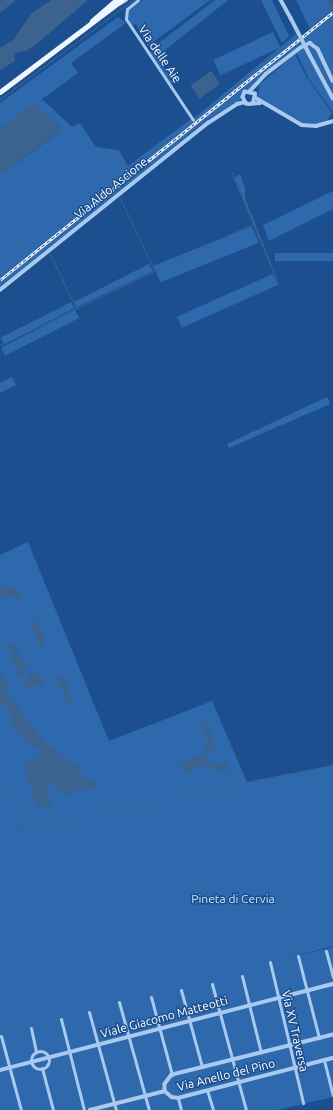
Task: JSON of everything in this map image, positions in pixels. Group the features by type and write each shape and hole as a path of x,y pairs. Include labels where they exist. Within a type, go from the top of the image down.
{"main road":[{"path":"74,37 116,0"},
{"path":"0,92 117,6 122,0"}],"street":[{"path":"117,6 126,0"},
{"name":"Via delle Aie","path":"138,0 127,9 126,19 193,120"},
{"path":"281,0 333,98"},
{"path":"237,104 246,92 250,91 256,86 266,74 295,51 310,43 318,49 333,80"},
{"path":"253,103 256,97 256,86"},
{"path":"250,91 260,103"},
{"path":"243,97 245,102"},
{"path":"237,104 245,102 260,103 308,126 333,121"},
{"name":"Via Aldo Ascione","path":"0,290 208,123 237,104"},
{"path":"326,951 333,977"},
{"path":"298,956 319,1038"},
{"name":"Via XV Traversa","path":"270,962 303,1103"},
{"path":"242,976 261,1053"},
{"path":"212,984 234,1060 246,1110"},
{"name":"Viale Giacomo Matteotti","path":"0,1070 333,984"},
{"path":"181,990 202,1068"},
{"path":"151,997 172,1075"},
{"path":"119,1002 130,1037 149,1110"},
{"path":"90,1012 116,1110"},
{"path":"61,1019 84,1110"},
{"path":"31,1028 36,1052 32,1062 36,1068 42,1068 48,1063 48,1058 43,1052 36,1052"},
{"name":"Via Anello del Pino","path":"333,1035 172,1075 165,1084 165,1091 172,1097 178,1098 333,1058"},
{"path":"1,1036 21,1110"},
{"path":"324,1060 333,1095"},
{"path":"42,1068 53,1110"},
{"path":"207,1090 213,1110"},
{"path":"90,1110 165,1091"},
{"path":"178,1098 181,1110"}],"green space":[{"path":"142,0 210,0 148,46 136,24 132,26 127,16 129,10"},
{"path":"215,0 228,0 159,55 151,49"},
{"path":"261,0 272,0 289,36 282,43"},
{"path":"296,0 328,0 332,11 310,29"},
{"path":"333,14 333,78 316,44 310,42 302,45 258,79 238,102 208,119 0,288 0,282"},
{"path":"118,17 126,23 71,63 78,73 42,99 72,127 80,123 96,147 119,150 128,166 191,119 194,123 0,278 0,175 60,132 62,127 33,105 0,129 0,103"},
{"path":"273,32 280,47 220,75 213,60"},
{"path":"296,34 298,39 196,122 193,119"},
{"path":"310,45 316,48 333,84 333,112 309,79 296,52"},
{"path":"149,51 158,56 174,84 170,83"},
{"path":"295,54 306,76 332,113 327,121 314,125 305,124 258,98 259,85"},
{"path":"240,174 245,188 245,198 279,284 234,178"},
{"path":"333,191 333,209 269,241 263,225"},
{"path":"252,226 259,243 160,282 154,266"},
{"path":"275,253 333,253 333,261 275,261"},
{"path":"149,264 153,271 77,307 74,302"},
{"path":"273,274 278,285 182,328 177,317"},
{"path":"71,302 74,308 4,344 1,338"},
{"path":"75,310 79,318 5,356 1,348"},
{"path":"12,377 16,385 0,393 0,383"},
{"path":"327,397 330,404 229,448 227,444"},
{"name":"Pineta di Cervia","path":"28,542 109,741 212,701 247,782 333,765 333,946 278,961 333,947 333,1097 277,1110 0,1110 0,555"}],"shaded area":[{"path":"0,0 16,0 0,13"},
{"path":"51,0 88,0 33,47 25,51 14,53 15,61 0,70 0,48 13,40 32,13"},
{"path":"211,71 220,84 200,98 191,85"},
{"path":"33,104 62,127 62,130 0,175 0,129"},
{"path":"5,585 19,591 21,599 10,596 0,599 0,586"},
{"path":"32,617 44,636 43,647 38,645 36,635 30,623"},
{"path":"9,644 15,646 21,658 30,665 24,670 23,677 17,674 19,666 13,663 12,654 7,645"},
{"path":"33,671 37,676 40,676 45,688 35,683 33,690 22,685 22,682 28,682 29,673"},
{"path":"0,674 5,675 3,680 9,684 7,695 16,704 28,722 47,744 67,761 77,764 86,781 97,780 99,786 89,791 76,790 67,795 51,783 47,786 52,806 36,807 33,791 26,780 25,765 41,755 40,749 18,735 12,723 9,708 0,703"},
{"path":"61,676 65,678 72,702 69,705 57,680"},
{"path":"201,721 208,722 212,739 217,745 217,749 207,752 205,759 217,766 224,762 225,755 228,773 209,767 198,767 191,773 180,768 180,765 204,753 207,740 206,731 200,726"}],"waterway":[{"path":"0,99 133,0"},
{"path":"330,0 333,11"},
{"path":"0,345 253,223 231,171"},
{"path":"120,198 154,270"},
{"path":"253,224 278,283"},
{"path":"50,254 76,308"},
{"path":"0,833 333,765"},
{"path":"0,786 14,792 23,828"}],"railway":[{"path":"0,280 333,12"}]}
